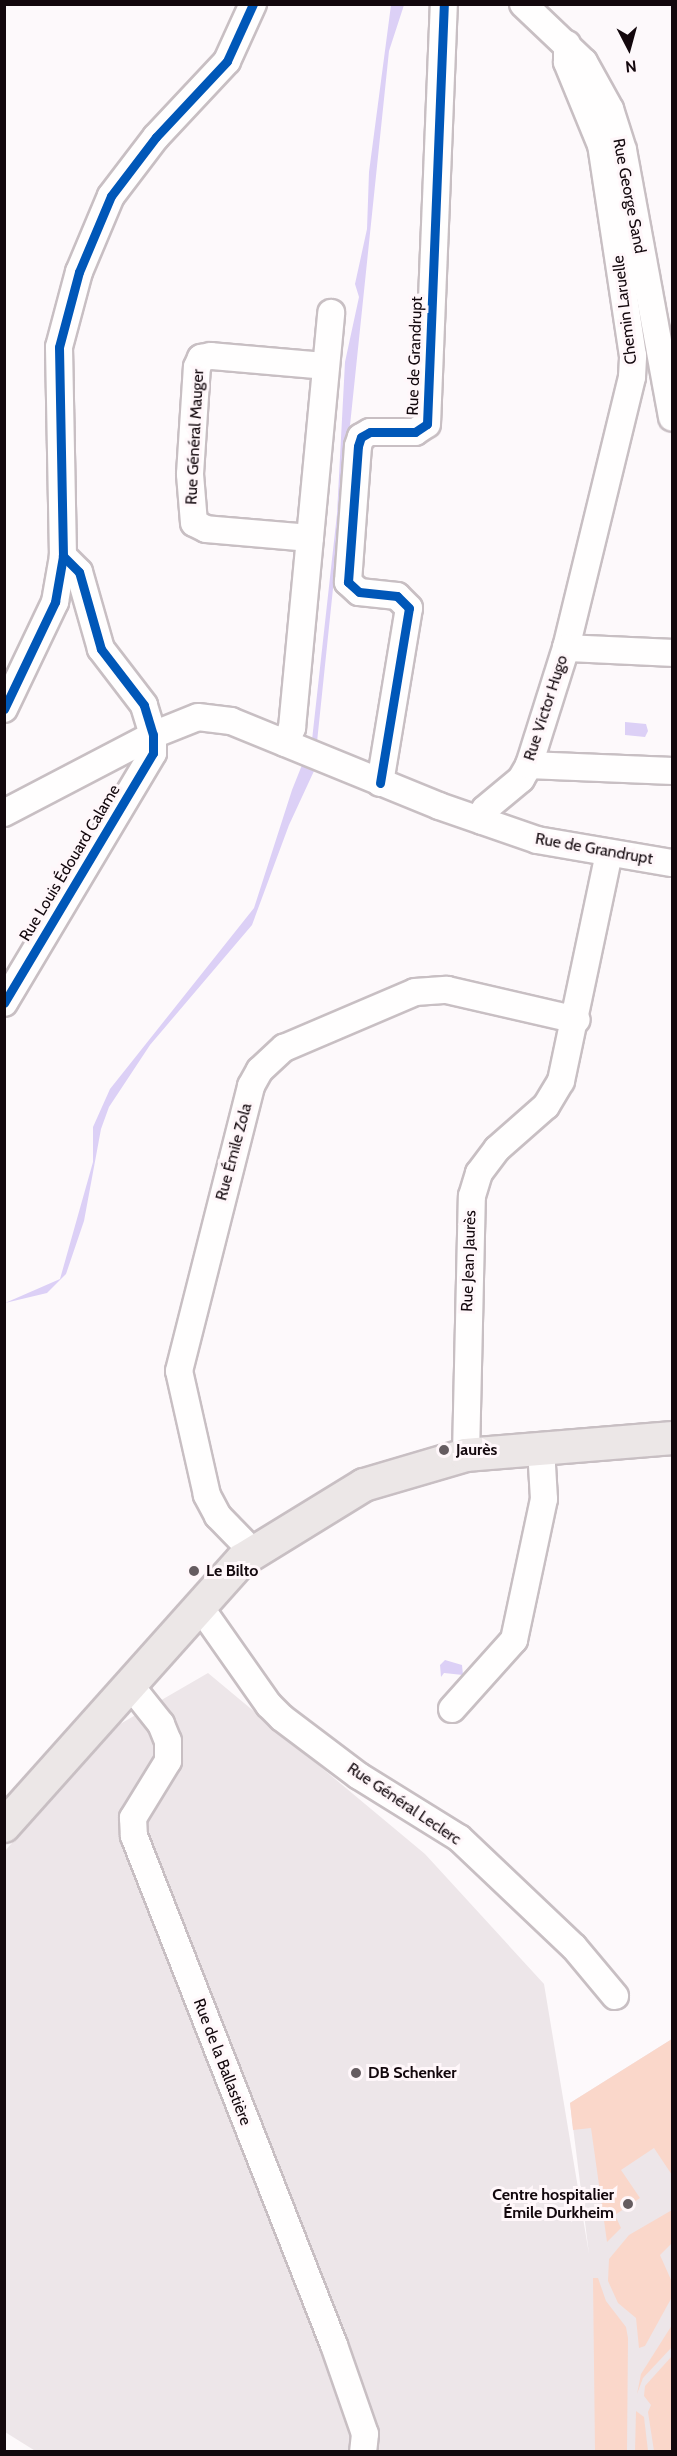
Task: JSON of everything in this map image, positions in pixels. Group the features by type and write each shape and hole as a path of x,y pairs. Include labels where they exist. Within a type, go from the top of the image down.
{"main road":[{"path":"4,1826 242,1560 364,1485 466,1455 672,1438"}],"street":[{"path":"4,709 56,602 63,556 59,347 79,272 111,196 156,137 227,61 253,4"},
{"name":"Rue de Grandrupt","path":"380,783 406,643 409,608 397,596 359,592 348,582 358,446 361,437 370,432 415,432 427,424 444,4"},
{"name":"Rue George Sand","path":"523,4 584,62 610,109 622,150 672,418"},
{"name":"Chemin Laruelle","path":"566,648 632,377 633,356 601,145 567,62 567,44"},
{"path":"306,752 292,728 331,313"},
{"name":"Rue Général Mauger","path":"310,538 206,529 194,523 190,474 197,367 201,358 211,356 326,366"},
{"path":"63,556 79,572 101,649 144,705 153,735"},
{"name":"Rue Victor Hugo","path":"482,821 484,809 520,779 529,765 566,648 672,653"},
{"name":"Rue de Grandrupt","path":"4,813 153,735 198,717 231,721 380,783 537,840 672,863"},
{"name":"Rue Louis Édouard Calame","path":"4,1003 153,753 153,735"},
{"path":"529,765 672,771"},
{"name":"Rue Jean Jaurès","path":"466,1455 472,1196 479,1173 491,1157 546,1106 561,1081 577,1020 609,853"},
{"name":"Rue Émile Zola","path":"254,1553 218,1516 207,1495 179,1371 251,1086 260,1070 284,1048 415,992 447,990 577,1020"},
{"path":"452,1709 514,1640 544,1499 541,1449"},
{"name":"Rue Général Leclerc","path":"200,1607 269,1705 282,1718 359,1776 459,1838 574,1947 615,1996"},
{"name":"Rue de la Ballastière","path":"130,1684 161,1724 168,1741 168,1761 133,1818 134,1836 334,2345 365,2434 363,2451"}],"shaded area":[{"path":"391,5 404,5 389,51 314,771 289,825 252,925 150,1045 109,1107 101,1129 84,1221 66,1274 47,1293 5,1303 60,1279 93,1162 93,1127 110,1089 254,908 292,790 312,740 337,514 345,362 359,297 355,284 367,229 369,172"},
{"path":"625,722 646,724 648,731 645,737 625,735"},
{"path":"445,1660 462,1665 463,1675 444,1673 441,1677 440,1665"},
{"path":"208,1673 425,1854 544,1984 589,2254 570,2103 672,2039 672,2451 37,2452 5,2432 5,1851 108,1731"},
{"path":"672,2039 672,2175 654,2148 621,2170 640,2198 615,2215 621,2228 607,2242 591,2128 573,2130 570,2103"},
{"path":"672,2210 672,2243 660,2255 672,2282 672,2297 645,2346 639,2348 636,2318 618,2303 608,2281 609,2259 629,2235"},
{"path":"593,2278 598,2278 606,2301 626,2327 628,2338 627,2451 595,2451"},
{"path":"672,2325 672,2347 643,2378 637,2394 641,2374"},
{"path":"672,2356 672,2451 654,2451 648,2412 651,2405 644,2396 645,2386"},
{"path":"636,2411 644,2417 648,2451 635,2451"}],"cycle path":[{"path":"4,709 55,602 63,556 59,347 79,272 111,196 156,137 227,61 253,4"},
{"path":"380,783 409,608 397,596 359,592 348,582 358,446 361,437 370,432 415,432 427,424 444,4"},
{"path":"4,1003 153,753 153,735 144,705 101,649 79,572 63,556"}],"place":[{"name":"Jaurès","path":"444,1450"},
{"name":"Le Bilto","path":"194,1571"},
{"name":"DB Schenker","path":"356,2073"},
{"name":"Centre hospitalier Émile Durkheim","path":"628,2204"}]}
